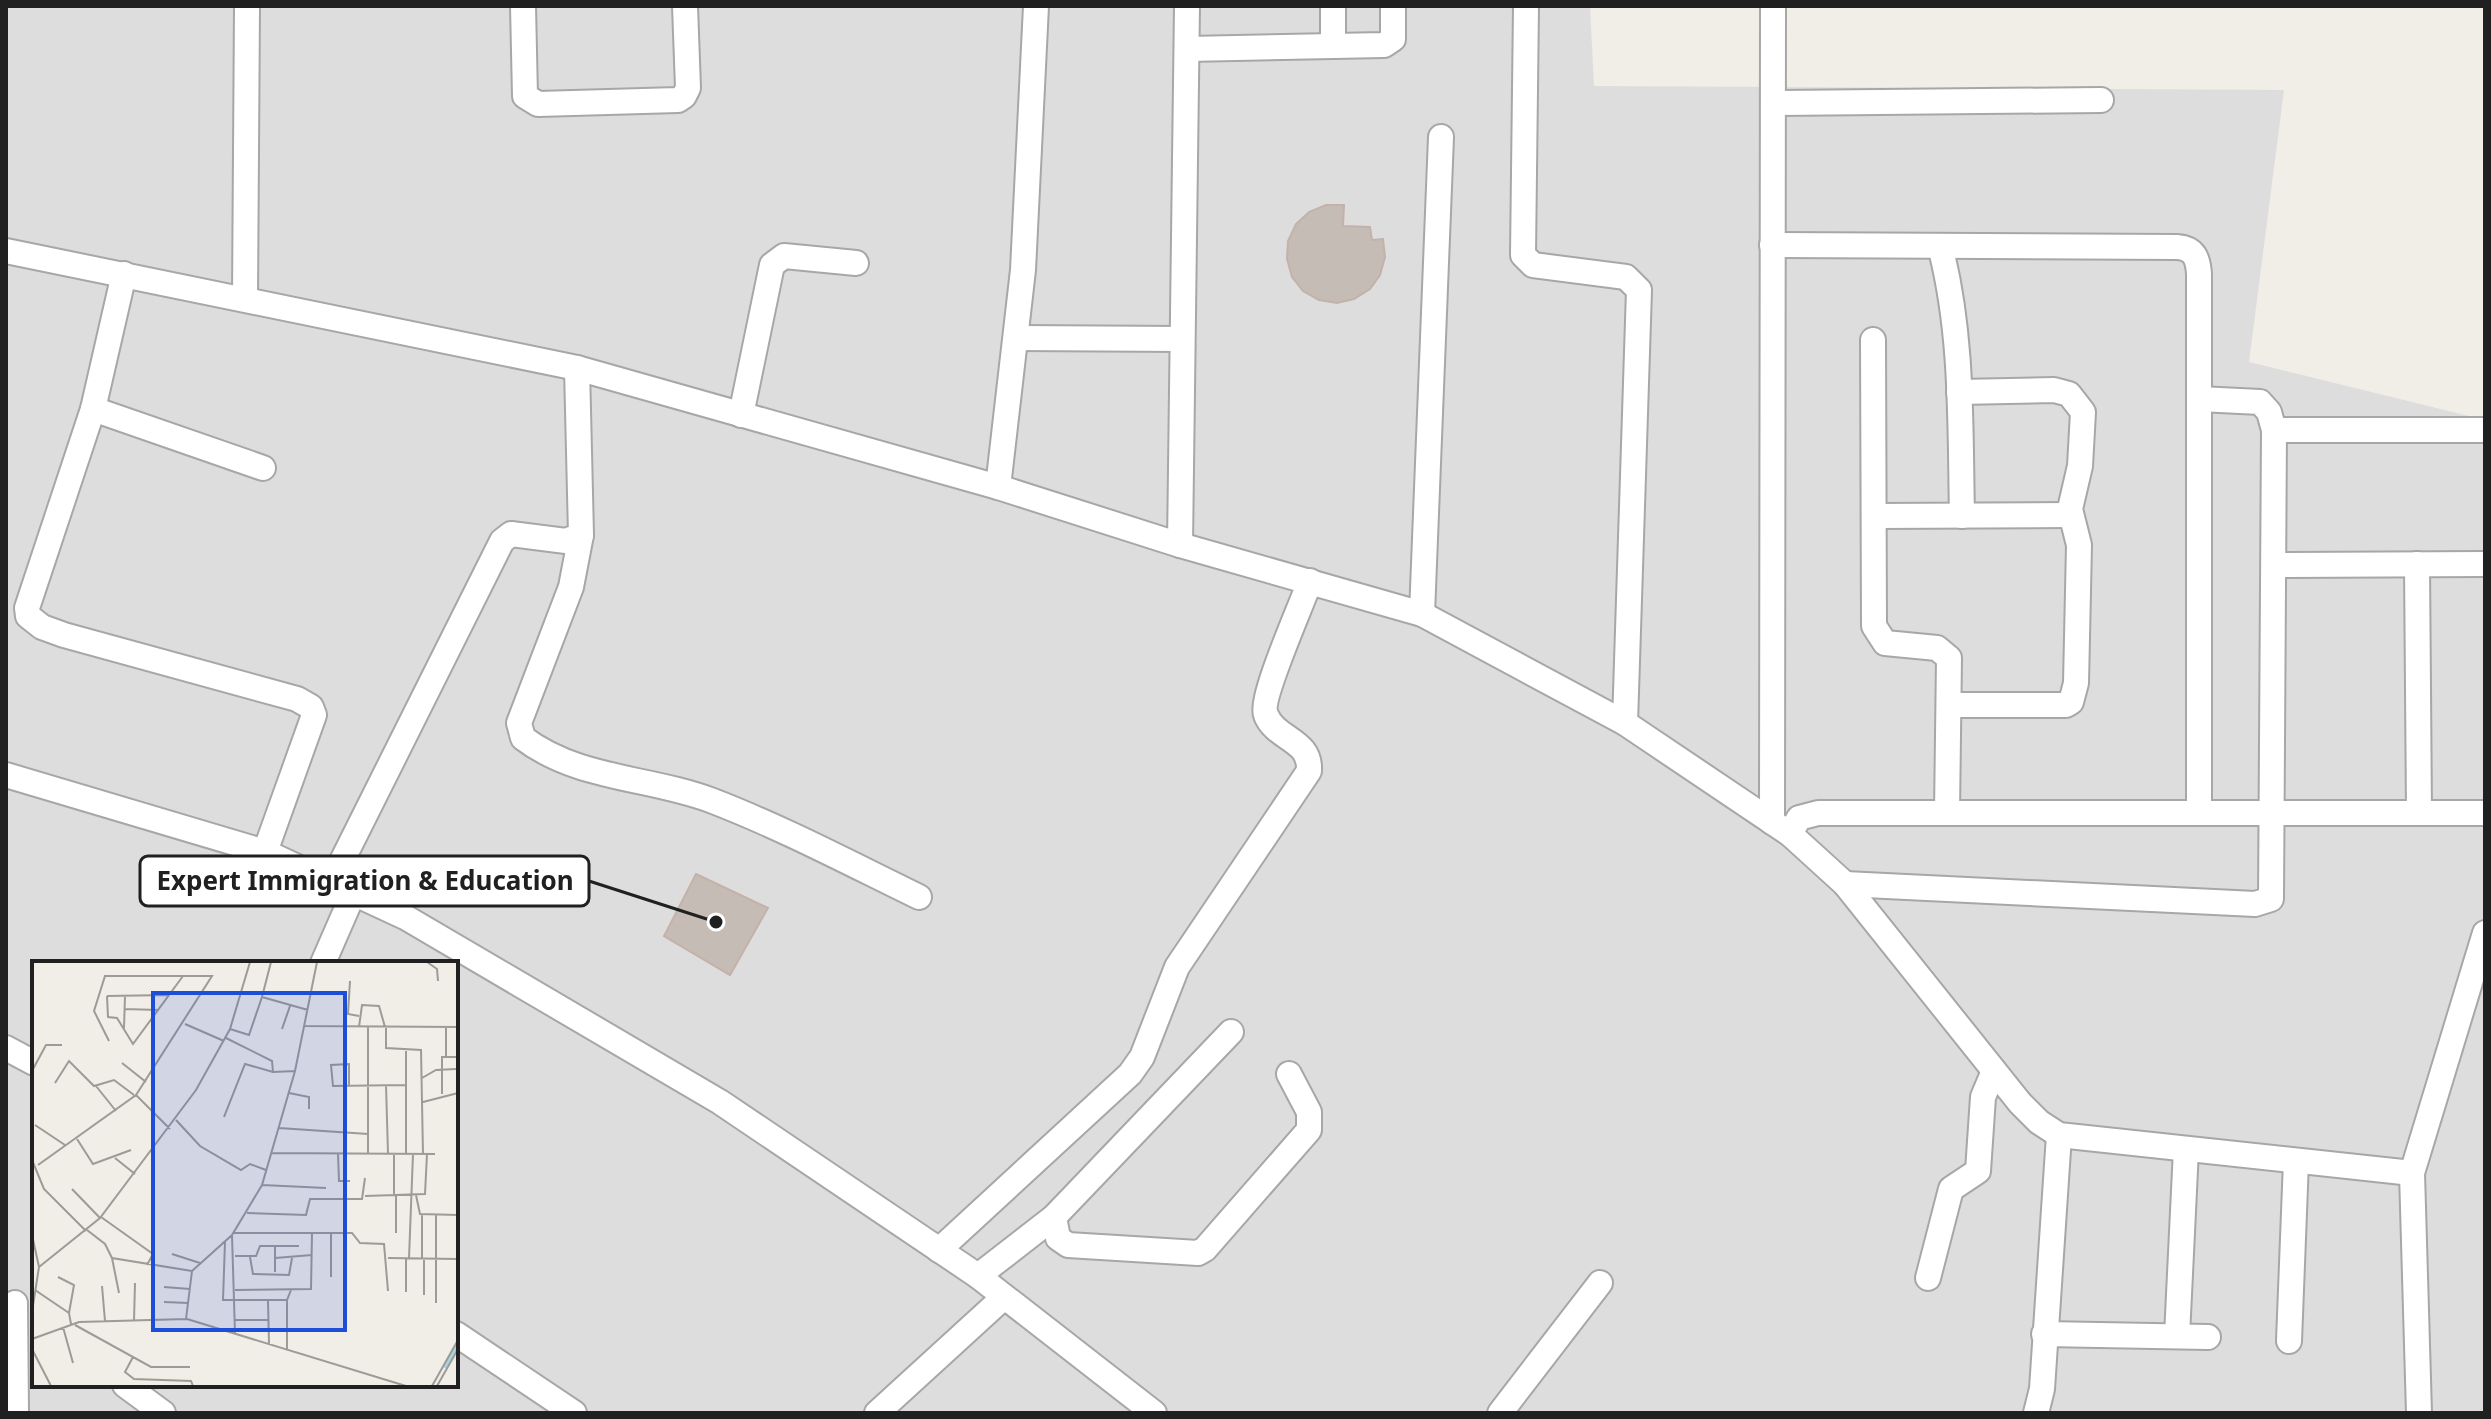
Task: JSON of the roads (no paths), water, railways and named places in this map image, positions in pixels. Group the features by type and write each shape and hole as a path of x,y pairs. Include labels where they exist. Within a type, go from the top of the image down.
{"street":[{"path":"245,298 247,6"},
{"path":"523,6 525,96 538,104 678,100 688,88 685,6"},
{"path":"998,487 1018,338 1036,6"},
{"path":"1180,545 1187,6"},
{"path":"1333,6 1333,46"},
{"path":"1187,49 1390,43 1393,39 1393,6"},
{"path":"1526,6 1523,255 1533,265 1626,277 1639,290 1625,723"},
{"path":"1773,6 1772,245 1781,828"},
{"path":"1773,103 2101,100"},
{"path":"1422,614 1441,137"},
{"path":"1772,245 2187,248 2198,262 2199,813"},
{"path":"1940,246 1954,308 1962,516"},
{"path":"6,251 577,368 998,487 1180,545 1422,614 1625,723 1781,828 1845,884 1994,1071 2039,1122 2059,1135 2412,1173"},
{"path":"741,415 772,265 784,256 856,263"},
{"path":"17,612 27,608 93,409 124,274"},
{"path":"1018,338 1182,339"},
{"path":"1873,340 1874,626 1878,637 1885,643 1944,652 1949,658 1947,813"},
{"path":"577,368 581,535 571,587 519,723 523,738 551,756 591,770 711,800 919,897"},
{"path":"1949,705 2058,707 2071,702 2076,683 2079,559 2070,499 2083,445 2083,412 2069,394 2054,390 1959,392"},
{"path":"1845,884 2264,904 2271,899 2274,813 2274,430 2269,412 2260,402 2199,399"},
{"path":"93,409 263,468"},
{"path":"2274,430 2485,430"},
{"path":"1875,516 2071,515"},
{"path":"324,961 343,887 502,541 511,534 566,541 581,535"},
{"path":"2417,564 2419,813"},
{"path":"2275,565 2485,564"},
{"path":"939,1250 1130,1074 1142,1057 1177,967 1309,771 1310,759 1304,749 1270,722 1264,699 1310,581"},
{"path":"17,612 42,627 64,635 297,699 311,707 314,715 265,852"},
{"path":"6,775 265,852 405,917 720,1102 978,1276 1154,1413"},
{"path":"1781,828 1799,818 1818,813 2485,813"},
{"path":"2419,1413 2412,1173 2485,933"},
{"path":"978,1276 1054,1217 1231,1032"},
{"path":"6,1048 32,1062"},
{"path":"1928,1278 1951,1189 1978,1171 1983,1097 1994,1071"},
{"path":"1054,1217 1058,1238 1068,1245 1198,1253 1205,1249 1309,1130 1309,1112 1289,1074"},
{"path":"2036,1413 2042,1389 2059,1135"},
{"path":"2177,1336 2186,1149"},
{"path":"2289,1341 2296,1161"},
{"path":"1500,1413 1600,1283"},
{"path":"877,1413 1004,1297"},
{"path":"16,1413 18,1305"},
{"path":"2044,1334 2208,1337"},
{"path":"458,1335 574,1413"},
{"path":"124,1413 125,1387"},
{"path":"128,1387 163,1413"}],"place":[{"name":"Expert Immigration & Education","path":"716,922"}]}
